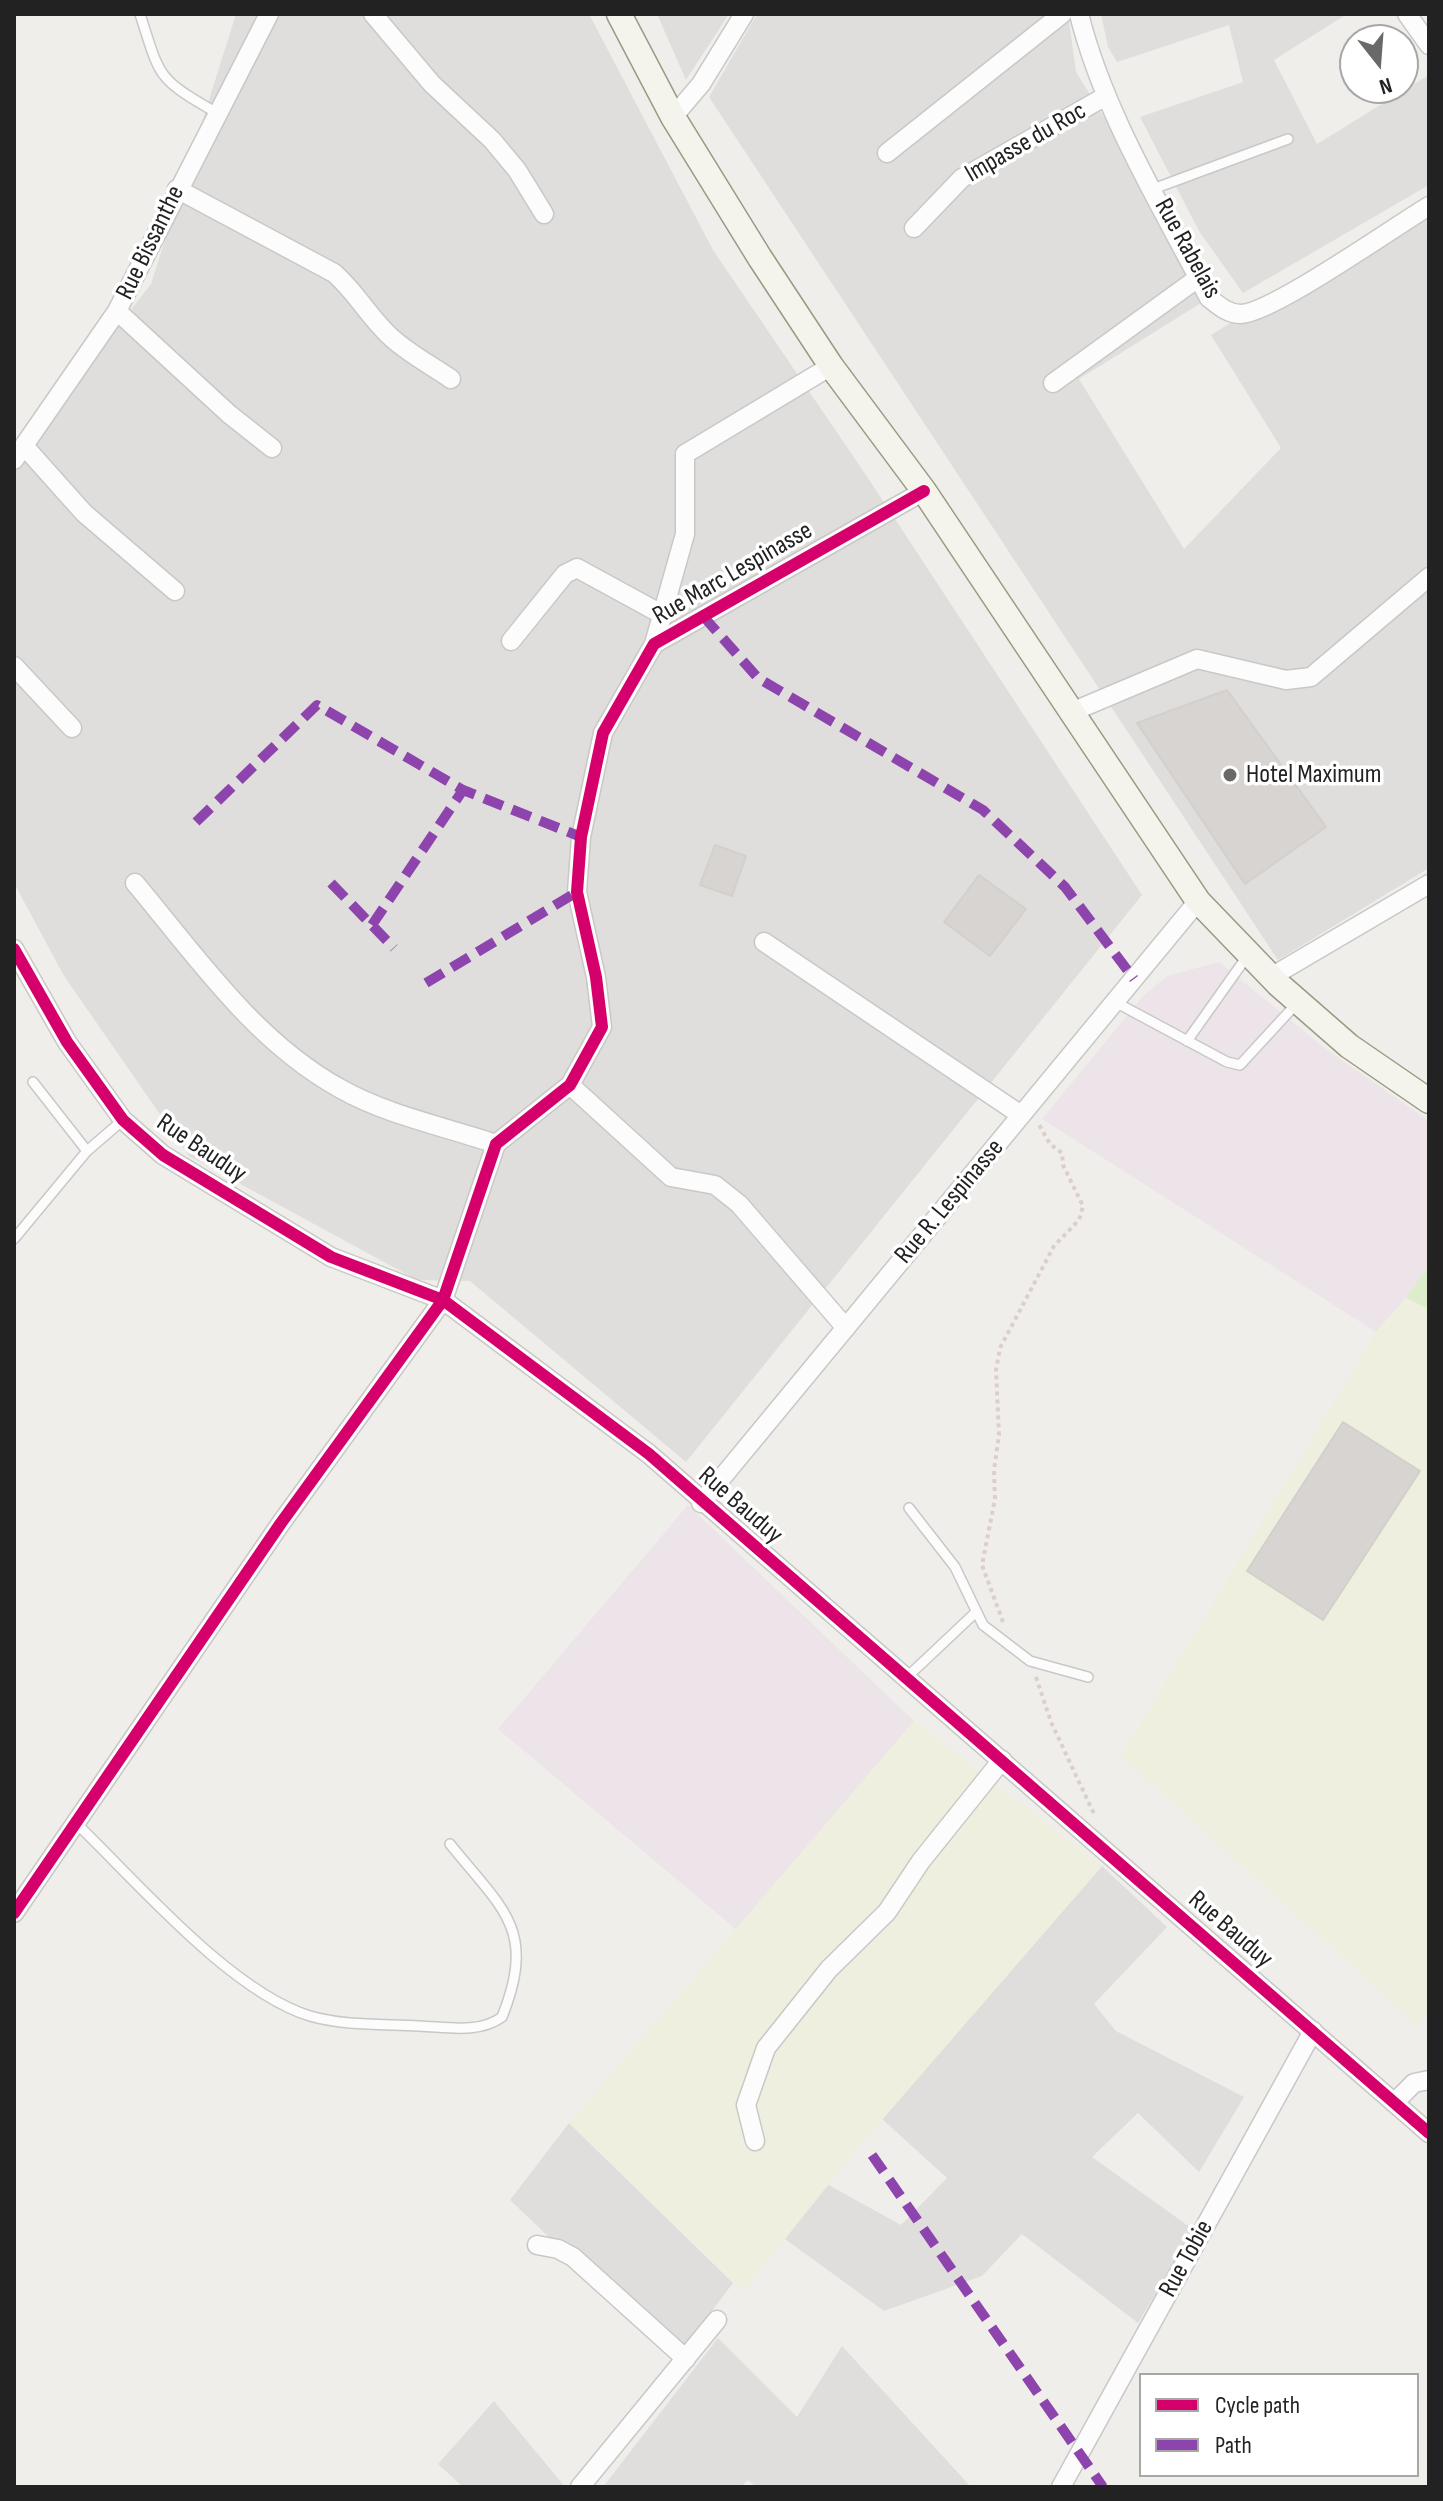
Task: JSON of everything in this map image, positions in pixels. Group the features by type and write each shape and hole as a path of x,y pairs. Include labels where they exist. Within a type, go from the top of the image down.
{"main road":[{"path":"619,14 673,117 831,366 924,491 1074,711 1198,901 1298,1002 1349,1046 1429,1101"}],"street":[{"name":"Rue Bissanthe","path":"20,454 117,311 150,252 177,189 269,14"},
{"path":"373,14 432,84 509,160 544,214"},
{"path":"673,117 701,84 744,14"},
{"path":"887,153 1062,14"},
{"name":"Rue Rabelais","path":"1079,14 1088,50 1106,96 1198,278 1209,298 1222,310 1239,314 1255,312 1429,206"},
{"path":"1407,14 1429,45"},
{"name":"Impasse du Roc","path":"914,228 962,178 1106,96"},
{"path":"177,189 334,273 356,293 374,320 394,340 451,379"},
{"path":"1053,383 1198,278"},
{"path":"117,311 229,414 272,448"},
{"path":"654,644 685,534 685,454 831,366"},
{"path":"20,454 175,591"},
{"name":"Rue Marc Lespinasse","path":"496,1144 570,1085 602,1027 596,977 577,892 581,837 603,733 654,644 924,491"},
{"path":"511,641 565,574 577,568 663,615"},
{"path":"1074,711 1197,659 1286,680 1311,677 1429,577"},
{"path":"14,666 72,728"},
{"path":"14,1913 281,1523 443,1300 496,1144 342,1089 288,1053 230,997 135,883"},
{"path":"1271,977 1429,884"},
{"name":"Rue R. Lespinasse","path":"701,1503 1198,901"},
{"path":"764,942 1024,1112"},
{"name":"Rue Bauduy","path":"14,949 67,1042 123,1120 163,1155 331,1257 443,1300 649,1454 701,1503 1002,1760 1429,2133"},
{"path":"570,1085 671,1177 715,1185 739,1204 846,1328"},
{"path":"755,2141 746,2105 766,2048 829,1969 887,1912 921,1861 1002,1760"},
{"name":"Rue Tobie","path":"1061,2487 1313,2031"},
{"path":"1394,2103 1414,2083 1429,2080"},
{"path":"537,2245 558,2249 573,2257 686,2359"},
{"path":"580,2487 717,2320"}],"lane":[{"path":"140,14 160,74 170,86 217,113"},
{"path":"1153,189 1288,139"},
{"path":"1187,1041 1249,954"},
{"path":"1115,1002 1227,1062 1240,1065 1298,1002"},
{"path":"33,1082 87,1151"},
{"path":"14,1239 87,1151 123,1120"},
{"path":"909,1508 955,1567 983,1625 1030,1661 1088,1677"},
{"path":"905,1679 975,1613"},
{"path":"76,1823 227,1968 275,2002 312,2016 363,2023 482,2028 502,2017 515,1985 518,1944 510,1919 450,1844"}],"path":[{"path":"1004,1624 982,1565 995,1499 1000,1348 1054,1246 1079,1220 1083,1206 1063,1165 1062,1153 1050,1144 1024,1112"},
{"path":"1030,1661 1051,1722 1095,1814 1096,1843"}],"shaded area":[{"path":"236,14 589,14 713,250 870,481 1142,895 686,1462 470,1281 417,1280 189,1156 64,976 14,883 14,460 151,284"},
{"path":"657,14 729,14 686,80"},
{"path":"757,14 1068,14 1076,72 1214,295 1079,379 1184,549 1281,448 1211,335 1429,201 1429,868 1278,960 709,97"},
{"path":"1101,14 1347,14 1274,60 1317,144 1382,104 1419,104 1419,81 1429,75 1429,185 1243,293 1199,231 1140,117 1243,82 1229,25 1117,62 1108,47"},
{"path":"1219,962 1326,1049 1429,1121 1429,1264 1406,1298 1376,1332 1042,1119 1144,995 1167,976"},
{"path":"688,1505 914,1721 738,1931 498,1729"},
{"path":"1102,1866 1167,1927 1094,2004 1116,2031 1244,2097 1199,2172 1138,2113 1092,2157 1194,2230 1138,2323 1022,2234 982,2276 884,2311 785,2239 827,2184 901,2225 947,2178 882,2119"},
{"path":"569,2123 733,2283 676,2358 510,2200"},
{"path":"718,2338 797,2417 842,2346 971,2487 756,2487 748,2480 741,2487 603,2487"},
{"path":"494,2401 565,2487 463,2487 438,2464"}],"green space":[{"path":"1429,1264 1429,1309 1406,1298"},
{"path":"1406,1298 1429,1309 1429,2011 1417,2025 1121,1756 1376,1332"},
{"path":"914,1721 1102,1866 862,2143 743,2291 569,2123"}],"building":[{"name":"Hotel Maximum","path":"1227,690 1326,827 1245,884 1137,723"},
{"path":"715,845 746,856 732,896 700,885"},
{"path":"979,875 1026,909 990,956 944,922"},
{"path":"1343,1422 1420,1471 1323,1620 1247,1571"}],"marked path":[{"path":"703,616 758,678 983,810 1065,887 1134,979"},
{"path":"196,822 317,705 463,790 581,837"},
{"path":"372,925 463,790"},
{"path":"331,883 394,948"},
{"path":"426,983 577,892"},
{"path":"872,2155 1103,2487"}],"cycle path":[{"path":"14,1913 281,1523 443,1300 496,1144 570,1085 602,1027 596,977 577,892 581,837 603,733 654,644 924,491"},
{"path":"14,949 67,1042 123,1120 163,1155 331,1257 443,1300 649,1454 1429,2133"}],"place":[{"name":"Hotel Maximum","path":"1230,775"}]}
